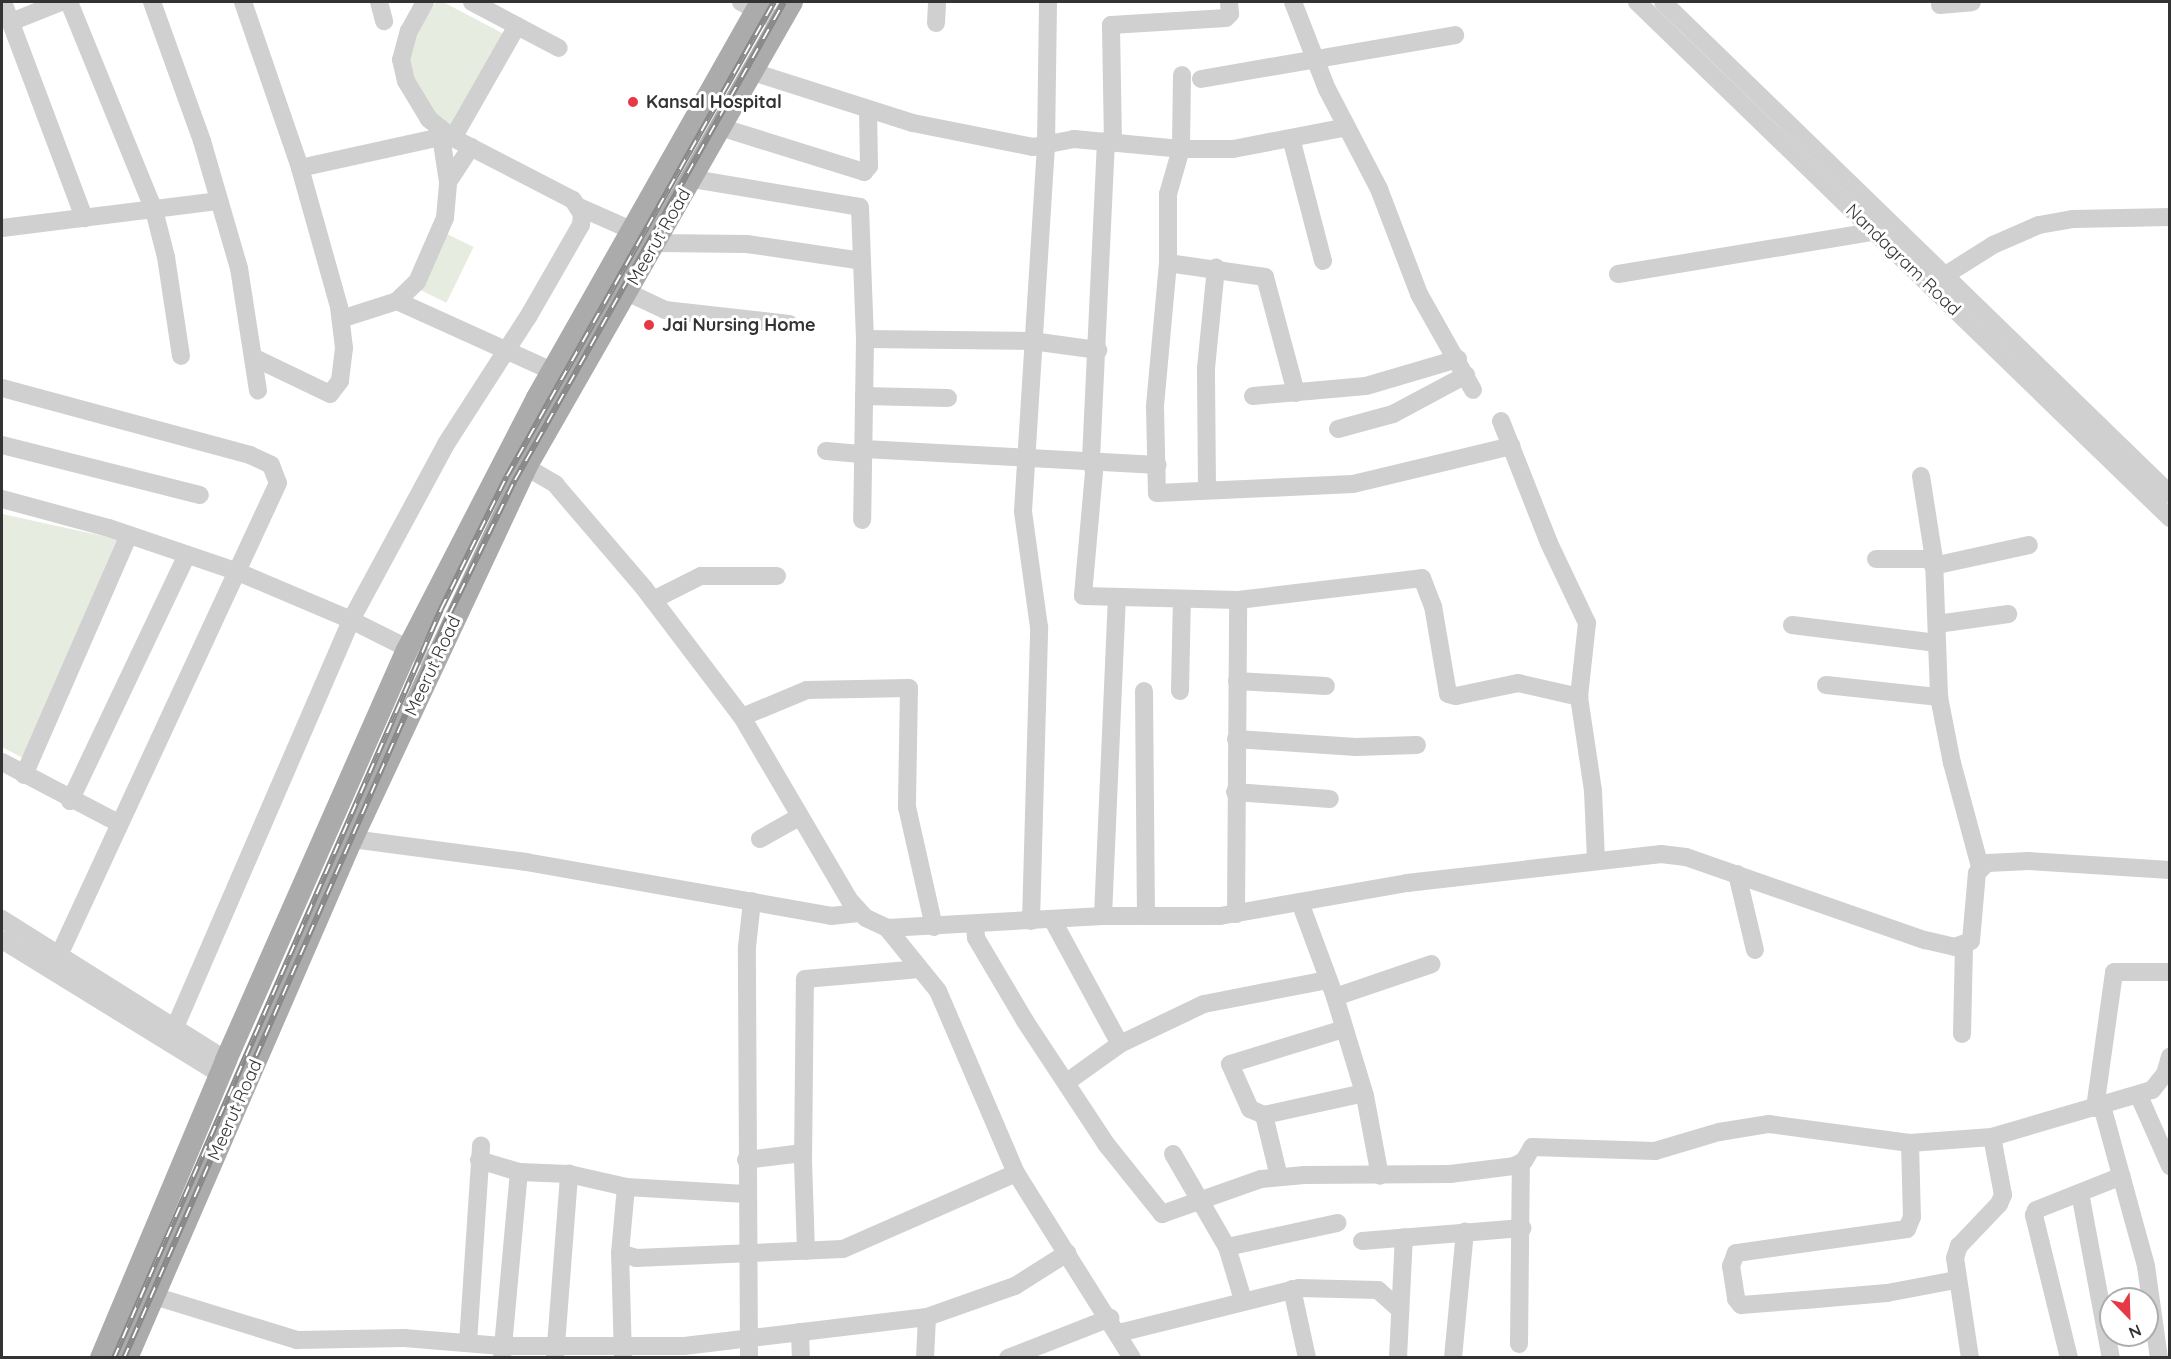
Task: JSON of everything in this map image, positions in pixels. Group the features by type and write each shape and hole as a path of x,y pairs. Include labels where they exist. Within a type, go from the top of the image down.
{"main road":[{"name":"Meerut Road","path":"127,1358 247,1081 296,976 352,838 526,467 723,128 792,2"},
{"name":"Meerut Road","path":"101,1358 223,1067 407,650 552,371 753,4"},
{"path":"223,1067 247,1081"}],"street":[{"path":"3,2 84,218"},
{"path":"11,22 61,2"},
{"path":"69,2 154,210 182,356"},
{"path":"152,2 219,201 239,268 255,358 258,391"},
{"path":"243,2 300,168 341,319 342,372 334,393 325,394 255,358"},
{"path":"379,2 384,21"},
{"path":"425,2 409,31 401,60 406,81 445,135 573,200 579,207 631,230"},
{"path":"472,2 559,48"},
{"path":"936,23 937,2"},
{"path":"1032,921 1039,627 1023,511 1024,459 1046,146 1048,2"},
{"path":"1229,2 1230,15 1226,18 1111,25 1110,141 1083,596 1238,600 1422,578 1433,606 1448,694 1456,696 1518,683 1579,697"},
{"path":"1293,2 1314,62 1379,189 1419,294 1458,359 1469,383 1394,414 1338,429"},
{"name":"Nandagram Road","path":"1637,2 1873,232 2011,353 2096,435 2169,518"},
{"name":"Nandagram Road","path":"1663,2 1944,276 2011,353"},
{"path":"1940,5 1972,2"},
{"path":"753,4 781,23"},
{"path":"341,319 398,301 417,282 433,251 445,218 447,182 445,135 517,26"},
{"path":"1201,79 1314,62 1455,35"},
{"path":"753,72 924,125 1033,147 1074,139 1181,149 1233,149 1347,127"},
{"path":"1182,75 1181,149 1168,194 1168,263 1155,407 1158,465 1156,493 1353,484 1511,446"},
{"path":"723,128 864,172 869,166 868,109"},
{"path":"300,168 445,135"},
{"path":"1291,138 1323,261"},
{"path":"1794,155 1807,141"},
{"path":"447,182 471,147"},
{"path":"693,178 860,207 865,339 862,520"},
{"path":"2,228 219,201"},
{"path":"176,1025 351,620 446,444 581,225 579,207"},
{"path":"1944,276 1993,245 2039,225 2073,219 2169,217"},
{"path":"1618,274 1873,232"},
{"path":"655,243 747,244 862,261"},
{"path":"1168,263 1216,267 1265,276 1296,393"},
{"path":"1207,489 1206,368 1216,267"},
{"path":"627,292 665,310 789,324"},
{"path":"398,301 552,371"},
{"path":"865,339 1032,341 1098,350"},
{"path":"1253,396 1380,383 1458,359"},
{"path":"2,388 195,437 271,465 278,483 274,496 118,823 60,953"},
{"path":"864,396 948,398"},
{"path":"1502,421 1549,543 1587,623 1579,697 1593,791 1596,860"},
{"name":"Nandagram Road","path":"2096,435 2169,494"},
{"path":"2,445 200,495"},
{"path":"826,451 1158,465"},
{"path":"526,467 555,484 577,506 653,600 742,717 799,817 859,913 887,928 946,1006 979,1095 1016,1173 1114,1325 1132,1358"},
{"path":"1921,476 1934,562 1939,697 1952,763 1980,867 1973,934 1964,946 1962,1034"},
{"path":"2,499 129,535 238,572 351,620 435,662"},
{"path":"24,775 129,535"},
{"path":"1876,559 1934,562 2029,545"},
{"path":"70,801 188,555"},
{"path":"653,600 701,576 777,576"},
{"path":"1103,916 1117,597"},
{"path":"1180,692 1182,599"},
{"path":"1236,914 1238,600"},
{"path":"1937,624 2008,614"},
{"path":"1792,626 1937,644"},
{"path":"1237,681 1326,686"},
{"path":"1826,686 1939,697"},
{"path":"742,717 807,690 909,688 907,807 934,927"},
{"path":"1144,691 1146,916"},
{"path":"1236,739 1356,747 1417,745"},
{"path":"2,762 70,801 118,823"},
{"path":"1235,792 1330,799"},
{"path":"760,839 799,817"},
{"path":"352,838 526,862 831,916 859,913"},
{"path":"887,928 1103,916 1236,914 1301,905 1407,883 1661,854 1686,857 1925,940 1964,946"},
{"path":"1980,867 1995,861 2029,861 2169,870"},
{"path":"1737,874 1755,950"},
{"path":"749,1358 749,1254 746,1194 747,947 752,901"},
{"path":"1301,905 1335,997 1364,1093 1380,1176"},
{"path":"2,918 176,1025 188,1044"},
{"path":"1052,919 1120,1044"},
{"path":"975,924 982,947 1106,1144 1162,1214 1202,1199 1279,1177 1450,1174 1521,1164"},
{"path":"2,940 188,1044 223,1067"},
{"path":"1335,997 1432,964"},
{"path":"806,1251 803,1153 805,979 920,969"},
{"path":"2159,1358 2146,1266 2122,1176 2098,1107 2114,972 2169,972"},
{"path":"1067,1082 1120,1044 1204,1004 1327,980"},
{"path":"1344,1029 1230,1064 1250,1108 1264,1115 1364,1093"},
{"path":"1519,1344 1521,1164 1532,1147 1655,1152 1719,1132 1770,1124 1808,1126 1853,1138 1910,1143 1992,1137 2154,1092 2166,1074 2169,1058"},
{"path":"2154,1092 2169,1166"},
{"path":"1264,1115 1279,1177"},
{"path":"1970,1358 1956,1280 1959,1246 2000,1204 2003,1195 1992,1137"},
{"path":"1910,1143 1912,1217 1907,1229 1736,1253 1731,1266 1736,1299 1741,1305 1887,1293 1956,1280"},
{"path":"468,1343 480,1152 519,1172 569,1174 626,1187 746,1194"},
{"path":"746,1160 803,1153"},
{"path":"1173,1154 1202,1199 1227,1247 1243,1300"},
{"path":"502,1352 519,1172"},
{"path":"620,1253 636,1258 806,1251 857,1245 1016,1173"},
{"path":"555,1352 569,1174"},
{"path":"2069,1358 2034,1215 2036,1210 2122,1176"},
{"path":"623,1353 620,1253 626,1187"},
{"path":"2080,1193 2111,1358"},
{"path":"1227,1247 1337,1223"},
{"path":"1362,1241 1522,1228"},
{"path":"1453,1358 1465,1232"},
{"path":"1398,1358 1404,1237"},
{"path":"154,1296 297,1340 386,1337 468,1343 502,1352 685,1352 750,1338 927,1317 1015,1286 1067,1252"},
{"path":"1008,1358 1114,1325 1292,1289 1347,1287 1378,1290 1400,1310"},
{"path":"1292,1289 1307,1358"},
{"path":"925,1358 927,1317"},
{"path":"800,1332 801,1358"}],"shaded area":[{"path":"436,2 443,2 504,34 451,130 431,112 409,76 410,44"},
{"path":"443,232 474,247 446,303 416,288"},
{"path":"2,514 117,539 23,758 2,747"}],"railway":[{"path":"114,1358 441,609 507,476 774,2"},
{"path":"124,1358 450,613 515,480 784,2"}],"place":[{"name":"Kansal Hospital","path":"633,102"},
{"name":"Jai Nursing Home","path":"649,325"}]}
